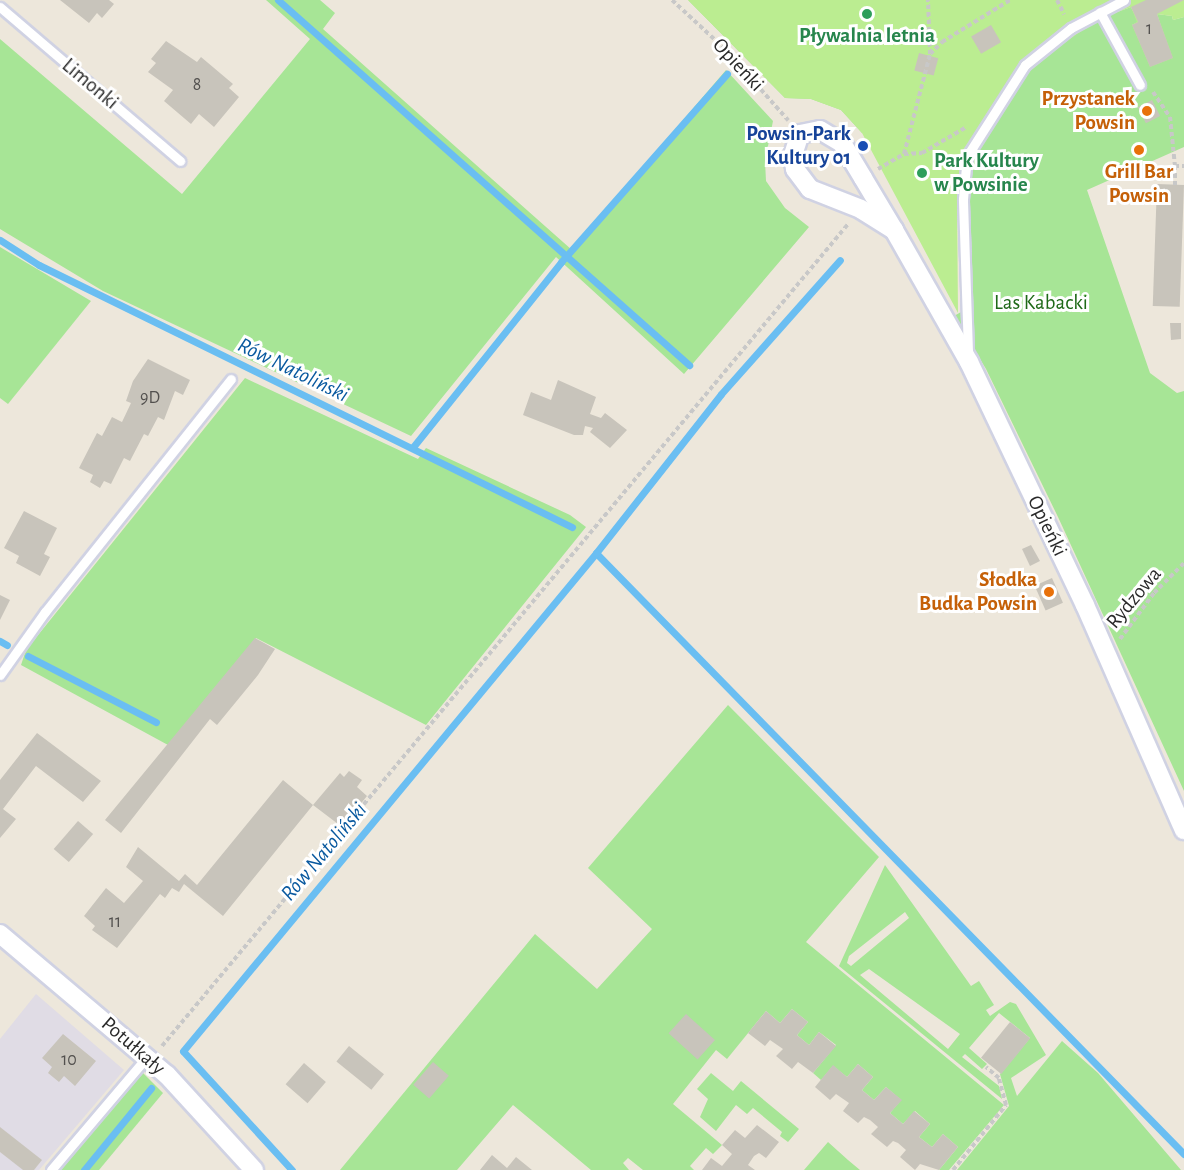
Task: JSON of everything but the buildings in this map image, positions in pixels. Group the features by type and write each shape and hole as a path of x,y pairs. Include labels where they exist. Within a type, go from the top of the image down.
{"street":[{"name":"Opieńki","path":"894,230 861,209 810,189 795,170 793,155 800,134 819,129 842,143 894,230 969,362 1106,652 1184,830"},
{"name":"Potułkały","path":"0,934 147,1056 254,1170"}],"lane":[{"path":"969,362 963,199 967,156 992,113 1025,65 1071,28 1124,0"},
{"name":"Limonki","path":"0,7 180,161"},
{"path":"1100,12 1140,85"},
{"path":"0,675 45,612 231,379"},
{"path":"51,1170 147,1056"}],"path":[{"name":"Opieńki","path":"672,0 726,50 800,134"},
{"path":"904,154 930,54 928,0"},
{"path":"930,54 942,42 1010,0"},
{"path":"1140,85 1158,95 1170,117 1175,166 1174,185"},
{"path":"875,171 904,154 922,153 992,113"},
{"path":"1175,166 1184,166"},
{"path":"147,1056 169,1043 849,224"},
{"name":"Rydzowa","path":"1106,652 1130,632 1154,593 1184,563"},
{"path":"953,1170 1006,1105 999,1078 986,1067"}],"shaded area":[{"path":"36,994 124,1070 39,1170 0,1170 0,1039"}],"green space":[{"path":"266,0 320,0 335,13 323,29 572,250 726,70 773,121 765,161 766,181 785,208 809,227 684,374 556,257 411,436 103,291 0,229 0,39 182,194 310,39"},
{"name":"Las Kabacki","path":"688,0 1022,59 1040,57 1101,18 1131,7 1138,22 1132,25 1164,35 1157,14 1172,16 1173,20 1184,17 1184,147 1087,190 1150,373 1177,393 1184,391 1184,791 1058,517 986,369 954,316 961,312 957,196 964,150 988,111 862,133 841,110 811,99 785,98"},
{"name":"Park Kultury w Powsinie","path":"688,0 1184,0 1184,17 1173,20 1172,16 1157,14 1173,58 1150,67 1132,25 1137,22 1131,7 1101,18 1036,62 1022,59 964,150 957,196 958,313 862,133 841,110 811,99 785,98"},
{"path":"0,247 91,301 8,404 0,398"},
{"path":"245,378 418,459 426,448 570,515 586,527 426,725 256,638 168,745 21,665 26,650"},
{"path":"728,705 879,857 806,942 1004,1105 949,1170 939,1170 958,1147 943,1134 932,1147 919,1137 930,1124 915,1111 903,1124 890,1113 901,1100 886,1087 874,1100 862,1090 873,1077 858,1064 847,1077 833,1066 821,1080 813,1073 836,1045 819,1032 809,1045 797,1035 808,1022 792,1009 780,1023 766,1011 727,1059 716,1050 673,1104 722,1145 713,1154 706,1148 690,1166 694,1170 643,1170 628,1158 623,1163 629,1170 591,1170 513,1105 457,1170 340,1170 535,934 597,989 652,929 588,868"},
{"path":"885,865 971,986 979,981 994,1005 986,1010 990,1016 1010,1002 1016,1004 1046,1055 1011,1078 1017,1096 1062,1041 1098,1073 1181,1170 957,1170 1009,1106 1000,1074 1030,1038 999,1013 969,1048 987,1064 982,1069 965,1054 962,1057 999,1086 1002,1099 839,966","holes":["905,912 909,918 851,966 847,963 849,956","869,969 960,1034 948,1049 860,975"]},
{"path":"141,1071 163,1093 99,1170 60,1170"},
{"path":"711,1073 733,1091 741,1081 799,1129 788,1142 780,1136 782,1132 753,1108 747,1114 736,1105 716,1131 700,1117 708,1099 697,1089"},
{"path":"828,1142 848,1160 860,1170 804,1170"}],"waterway":[{"path":"278,0 689,365"},
{"path":"413,447 561,262 727,74"},
{"name":"Rów Natoliński","path":"0,240 39,265 572,527"},
{"name":"Rów Natoliński","path":"292,1170 183,1051 596,553 721,394 840,260"},
{"path":"596,553 1184,1154"},
{"path":"0,641 7,645"},
{"path":"28,656 156,722"},
{"path":"84,1170 151,1088"}],"place":[{"name":"Pływalnia letnia","path":"867,14"},
{"name":"Przystanek Powsin","path":"1147,111"},
{"name":"Powsin-Park Kultury 01","path":"863,146"},
{"name":"Grill Bar Powsin","path":"1139,150"},
{"name":"Park Kultury w Powsinie","path":"922,173"},
{"name":"Słodka Budka Powsin","path":"1049,592"}]}
